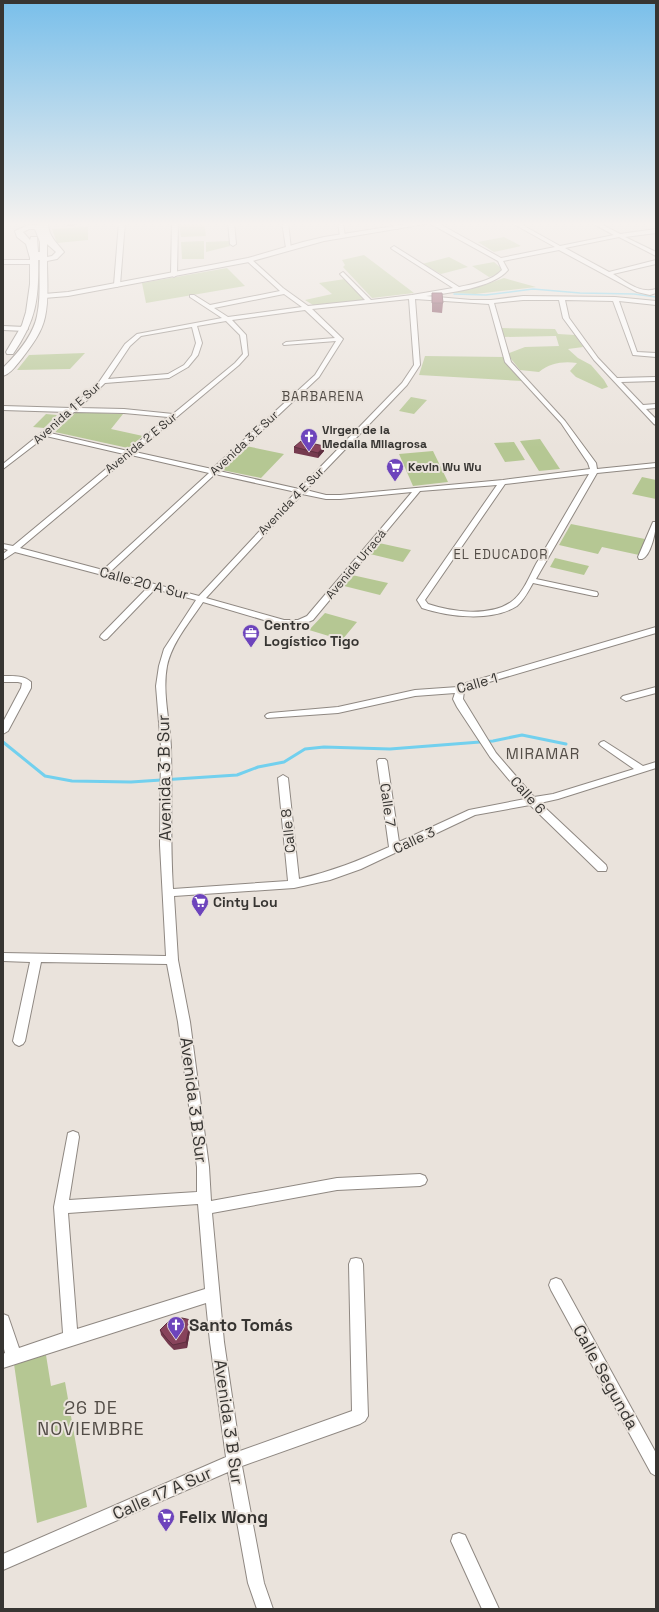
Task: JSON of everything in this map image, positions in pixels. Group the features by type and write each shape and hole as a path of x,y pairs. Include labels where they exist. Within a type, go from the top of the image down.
{"highway":[{"path":"3,362 16,345 25,328 33,304 33,297"},
{"path":"3,373 22,352 36,329 43,308 44,297"},
{"path":"25,328 32,325 43,308"},
{"path":"22,352 29,333 29,331 25,328"}],"street":[{"path":"194,297 227,319"},
{"path":"208,307 259,297"},
{"path":"293,297 308,308 340,339"},
{"path":"365,297 369,301"},
{"path":"102,381 169,376 186,366 195,355 200,343 194,325 227,319 369,301 412,298 491,302 523,298 562,298 656,303"},
{"name":"Avenida 4 E Sur","path":"201,599 300,491 399,390 417,365 412,298"},
{"path":"562,298 566,318 596,359 656,422"},
{"path":"615,300 635,354 656,355"},
{"path":"491,302 508,362 563,422 592,463 594,471 531,580 521,596 514,603 503,609 469,614 458,614 428,607 422,604 421,600 502,482"},
{"name":"Avenida 2 E Sur","path":"3,558 128,452 237,364 246,354 243,335 227,319"},
{"name":"Avenida 1 E Sur","path":"3,467 72,410 102,381 129,341 139,335 194,325"},
{"path":"3,328 25,328"},
{"path":"286,344 340,339"},
{"name":"Avenida 3 E Sur","path":"105,573 317,376 340,339"},
{"path":"616,380 656,379"},
{"path":"643,407 656,406"},
{"path":"3,408 24,410 124,411 174,416"},
{"path":"44,434 333,497 418,488 502,482 656,465"},
{"name":"Avenida Urracá","path":"284,623 299,623 310,618 418,488"},
{"path":"642,557 656,524"},
{"name":"Calle 20 A Sur","path":"3,546 201,599 284,623"},
{"path":"531,580 594,594"},
{"path":"104,637 154,587"},
{"name":"Avenida 3 B Sur","path":"201,599 168,649 163,666 161,686 166,747 165,845 167,893 172,960 184,1022 203,1167 204,1203 217,1342 239,1496 256,1583 265,1609"},
{"name":"Calle 1","path":"270,716 338,710 416,693 460,690 469,685 656,630"},
{"path":"3,678 20,679 27,682 26,688 3,731"},
{"name":"Calle 6","path":"460,690 458,699 487,746 532,801 602,868"},
{"path":"626,698 656,690"},
{"path":"604,744 641,769"},
{"name":"Calle 7","path":"382,761 395,849"},
{"name":"Calle 3","path":"167,893 294,884 330,876 395,849 473,812 568,793 656,765"},
{"name":"Calle 8","path":"283,778 294,884"},
{"path":"3,957 172,960"},
{"path":"19,1041 36,958"},
{"path":"71,1338 61,1207 73,1137"},
{"path":"61,1207 204,1203 338,1184 420,1180"},
{"name":"Calle 17 A Sur","path":"3,1562 234,1461 360,1416 356,1264"},
{"name":"Calle Segunda","path":"556,1285 656,1468"},
{"path":"3,1321 9,1359 212,1294"},
{"path":"459,1541 491,1609"}],"green space":[{"path":"145,297 180,297 146,303"},
{"path":"317,297 361,297 364,300 313,305 305,300"},
{"path":"501,328 555,329 558,334 575,335 583,347 568,349 578,358 591,365 608,387 602,389 576,377 570,371 577,363 557,363 539,372 520,370 507,354 525,347 559,346 556,336 503,337"},
{"path":"85,353 70,369 17,370 29,355"},
{"path":"425,356 505,357 506,364 523,381 419,375"},
{"path":"411,397 427,400 414,414 399,411"},
{"path":"76,412 123,414 111,429 143,436 128,448 55,432"},
{"path":"46,414 57,415 44,428 33,427"},
{"path":"540,439 560,469 539,471 520,441"},
{"path":"514,442 525,460 505,462 494,443"},
{"path":"246,446 284,454 261,478 222,470"},
{"path":"433,451 448,482 413,486 399,454"},
{"path":"642,477 656,480 656,499 632,494"},
{"name":"EL EDUCADOR","path":"571,524 645,539 639,555 602,547 598,554 559,545"},
{"path":"379,543 411,550 403,562 370,554"},
{"path":"555,558 589,566 584,575 550,567"},
{"path":"352,575 388,583 380,595 344,586"},
{"path":"325,613 357,622 342,640 309,630"},
{"path":"46,1355 51,1386 65,1382 87,1507 37,1523 14,1364"}],"building":[{"path":"432,297 442,297 443,303 432,303"},
{"path":"301,441 324,446 318,453 294,447"},
{"name":"Santo Tomás","path":"182,1318 191,1320 186,1342 173,1345 160,1330 168,1322"}],"waterway":[{"path":"3,742 45,776 72,781 131,782 237,775 258,767 284,762 305,749 324,747 390,749 493,741 522,735 566,744"}],"place":[{"name":"Virgen de la Medalla Milagrosa","path":"309,452"},
{"name":"Kevin Wu Wu","path":"395,482"},
{"name":"Centro Logístico Tigo","path":"251,648"},
{"name":"Cinty Lou","path":"200,917"},
{"name":"Santo Tomás","path":"176,1340"},
{"name":"Felix Wong","path":"166,1532"}],"district":[{"name":"BARBARENA","path":"323,396"},
{"name":"EL EDUCADOR","path":"501,554"},
{"name":"MIRAMAR","path":"543,753"},
{"name":"26 DE NOVIEMBRE","path":"91,1417"}]}
